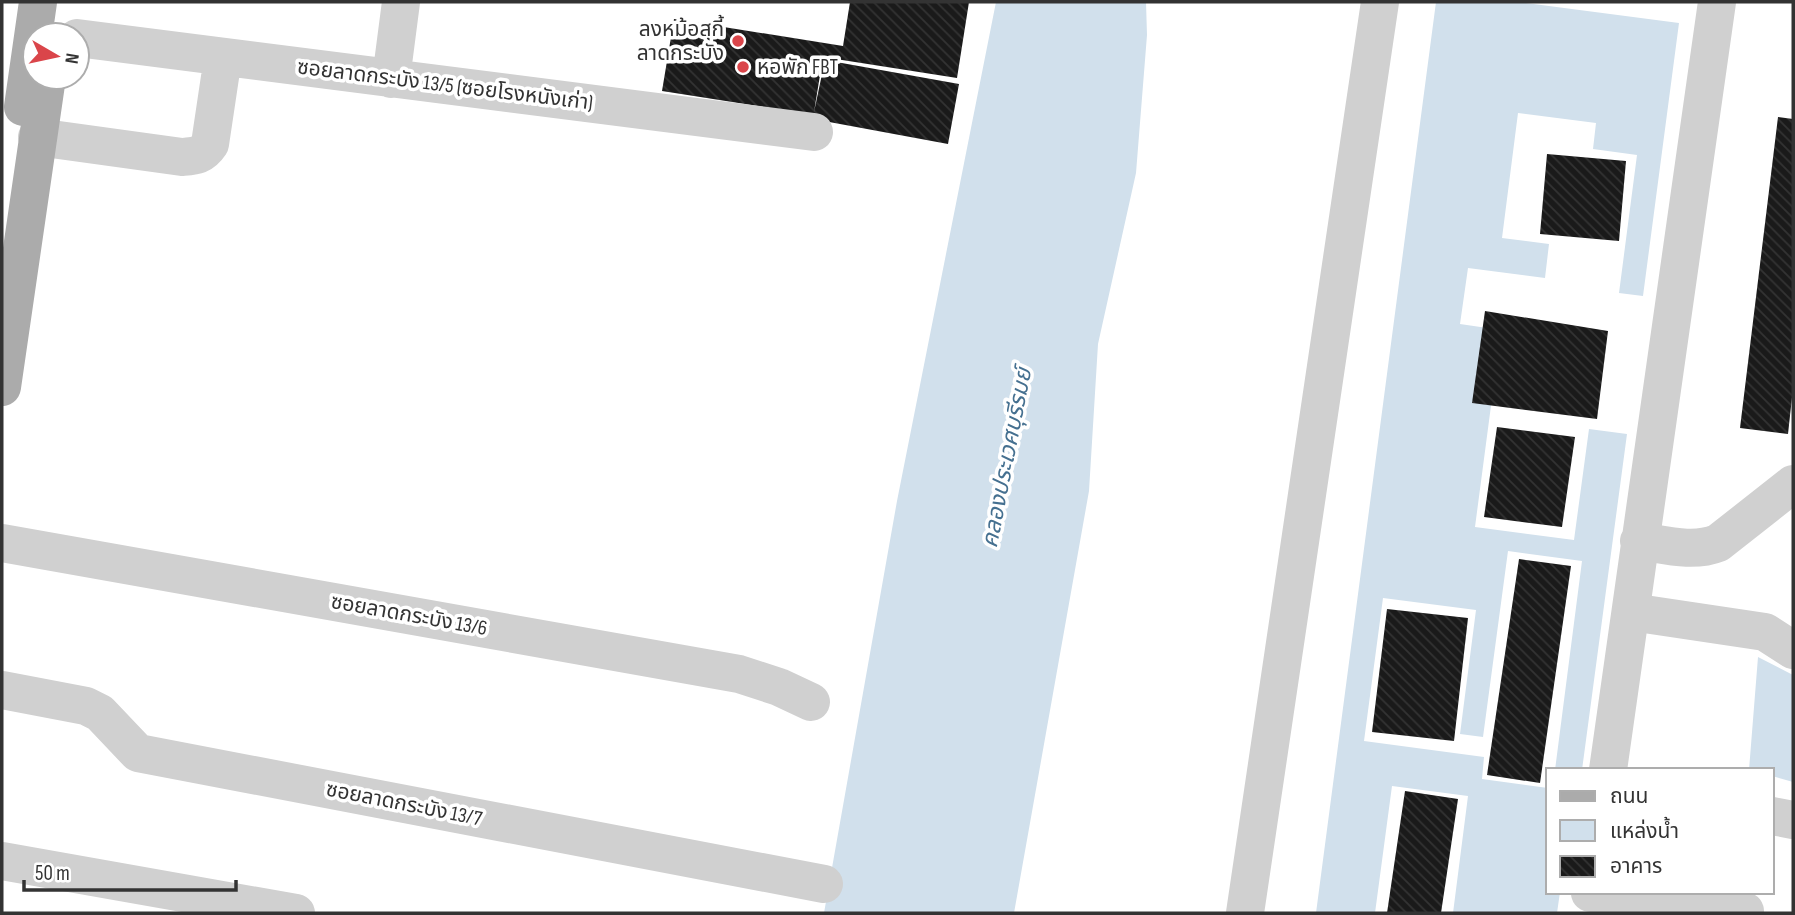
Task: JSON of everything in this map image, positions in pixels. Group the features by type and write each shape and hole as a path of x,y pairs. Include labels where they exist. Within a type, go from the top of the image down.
{"main road":[{"path":"2,251 38,2"},
{"path":"55,21 58,2"},
{"path":"4,374 45,91"}],"street":[{"path":"391,79 401,2"},
{"path":"1245,913 1380,2"},
{"path":"1608,768 1717,2"},
{"name":"ซอยลาดกระบัง 13/5 (ซอยโรงหนังเก่า)","path":"91,40 814,132"},
{"path":"37,137 182,157 204,153 210,144 223,57"},
{"path":"1639,541 1689,549 1707,548 1718,543 1793,484"},
{"name":"ซอยลาดกระบัง 13/6","path":"2,543 739,674 779,687 811,702"},
{"path":"1631,612 1765,632 1793,650"},
{"name":"ซอยลาดกระบัง 13/7","path":"2,690 86,706 100,713 138,753 824,884"},
{"path":"1774,816 1793,820"},
{"path":"2,861 176,903 296,913"},
{"path":"1589,900 1745,911"}],"water":[{"name":"คลองประเวศบุรีรมย์","path":"996,2 1146,2 1147,35 1136,173 1098,344 1089,491 1014,913 824,913 897,501"},
{"path":"1436,2 1519,2 1679,23 1643,296 1619,293 1637,155 1593,149 1596,123 1518,113 1502,238 1549,244 1545,278 1468,268 1460,324 1501,330 1475,527 1574,540 1589,429 1627,434 1582,768 1555,768 1582,561 1508,551 1483,737 1460,734 1476,610 1383,598 1364,741 1484,757 1482,779 1546,788 1546,894 1560,894 1557,913 1453,913 1468,796 1392,786 1375,913 1316,913"},
{"path":"1758,657 1793,675 1793,782 1774,777 1774,768 1749,768"}],"building":[{"name":"หอพัก FBT","path":"850,2 969,2 957,78 823,57 814,112 825,60 959,84 948,144 813,119 814,115 662,91 674,19 843,46"},
{"path":"1778,117 1793,119 1793,388 1788,434 1740,428"},
{"path":"1547,154 1626,161 1619,241 1540,234"},
{"path":"1485,311 1608,331 1597,419 1472,403"},
{"path":"1497,427 1575,437 1562,527 1484,517"},
{"path":"1519,559 1571,566 1540,783 1487,775"},
{"path":"1387,609 1468,618 1454,741 1372,732"},
{"path":"1405,791 1458,799 1441,913 1387,913"}],"place":[{"name":"ลงหม้อสุกี้ ลาดกระบัง","path":"738,41"},
{"name":"หอพัก FBT","path":"743,67"}]}
